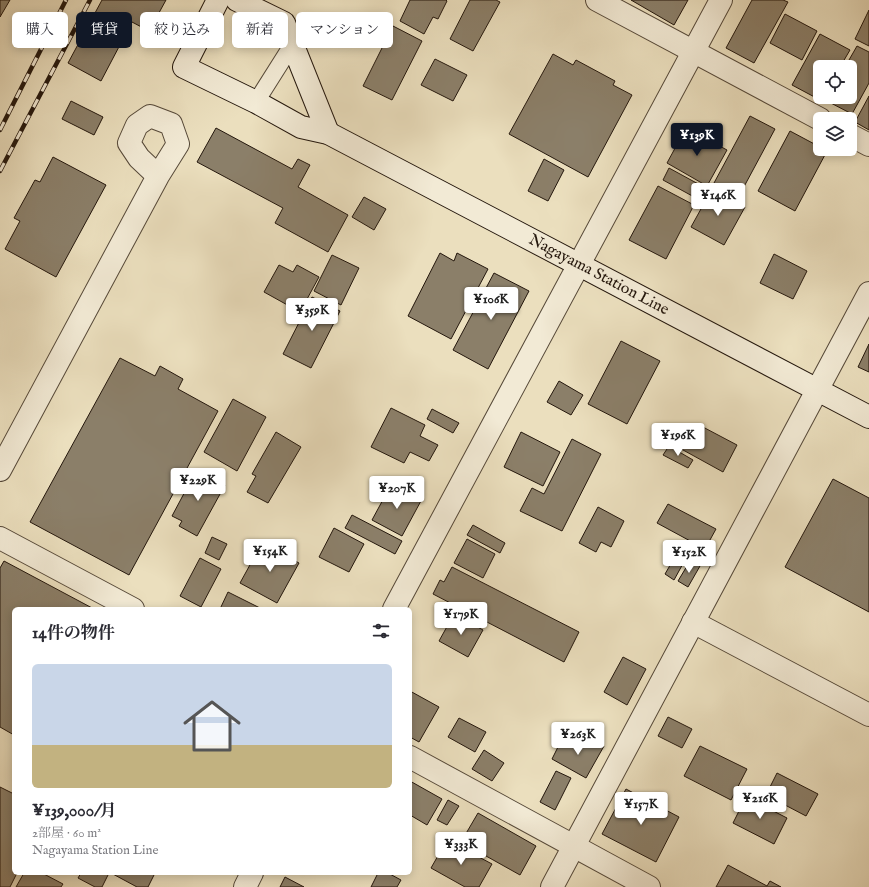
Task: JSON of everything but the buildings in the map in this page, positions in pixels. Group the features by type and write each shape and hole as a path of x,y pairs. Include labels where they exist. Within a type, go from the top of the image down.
{"street":[{"name":"Nagayama Station Line","path":"218,0 184,67 256,102 301,127 328,133 869,417"},
{"path":"237,0 284,23 328,133"},
{"path":"597,0 813,115"},
{"path":"395,607 721,0"},
{"path":"857,139 869,145"},
{"path":"0,470 158,176"},
{"path":"552,887 869,293"},
{"path":"0,538 129,607"},
{"path":"693,622 869,715"},
{"path":"412,758 649,887"},
{"path":"245,887 251,875"}],"lane":[{"path":"256,102 292,45"}],"railway":[{"path":"0,130 66,0"},
{"path":"0,171 90,0"}]}
